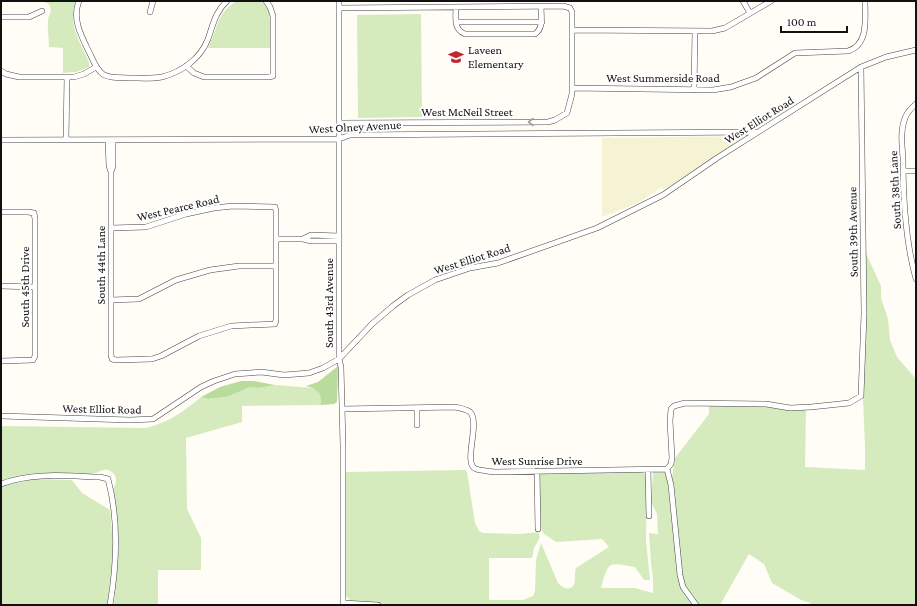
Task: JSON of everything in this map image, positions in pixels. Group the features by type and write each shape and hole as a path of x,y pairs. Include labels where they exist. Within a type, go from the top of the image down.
{"street":[{"path":"79,1 76,11 77,24 96,67 100,73 105,76 118,78 157,78 172,74 186,66 203,49 218,11 227,1"},
{"path":"150,12 153,1"},
{"path":"186,66 194,73 204,77 273,76 273,16 266,1"},
{"name":"South 43rd Avenue","path":"339,1 339,359 341,367 342,409 343,604"},
{"path":"742,1 750,13"},
{"path":"572,30 712,31 725,28 771,1"},
{"name":"West Summerside Road","path":"572,88 713,90 731,87 756,78 795,53 848,51 854,49 861,42 864,30 865,1"},
{"path":"339,8 456,7 543,4 570,8 572,12 572,88"},
{"path":"456,7 456,25 459,32 465,34 535,34 540,28 542,22 543,4"},
{"path":"1,17 29,17 42,11"},
{"path":"456,22 542,22"},
{"path":"694,90 695,31"},
{"name":"West Elliot Road","path":"1,416 122,420 153,419 201,388 214,381 235,374 261,372 284,375 309,373 324,368 339,359 372,324 392,306 435,280 470,268 498,263 597,228 663,195 717,158 860,67 886,57 916,50"},
{"path":"1,71 19,77 67,77 79,76 96,67"},
{"name":"South 39th Avenue","path":"667,469 671,464 672,458 670,421 674,406 685,403 766,404 790,408 811,407 849,403 862,396 864,314 860,67"},
{"path":"66,140 67,77"},
{"name":"West McNeil Street","path":"340,123 548,122 568,113 572,88"},
{"name":"South 38th Lane","path":"916,104 911,108 905,119 902,133 905,211 916,279"},
{"name":"West Olney Avenue","path":"1,140 339,139 350,135 759,132"},
{"name":"South 44th Lane","path":"111,140 111,157 109,166 111,172 112,358 116,360 152,359 220,328 275,324 276,266"},
{"path":"903,171 916,171"},
{"name":"West Pearce Road","path":"111,228 146,227 186,214 233,206 275,207 276,239"},
{"name":"South 45th Drive","path":"1,212 34,213 35,219 35,356 33,360 1,361"},
{"path":"303,239 311,235 339,238"},
{"path":"319,235 319,242"},
{"path":"111,300 139,299 176,280 210,270 239,266 276,266 276,239 303,239 319,242 339,238"},
{"path":"1,286 34,287"},
{"name":"West Sunrise Drive","path":"342,409 455,407 468,411 472,416 473,424 471,460 473,467 476,469 495,472 667,469"},
{"path":"417,408 417,425"},
{"path":"667,469 671,485 680,576 683,587 696,605"},
{"path":"648,470 649,516"},
{"path":"538,471 538,529"},
{"path":"1,484 21,477 67,476 100,477 108,479 116,542 110,605"},
{"path":"343,604 378,605"}],"shaded area":[{"path":"746,136 664,190 662,187 638,203 602,217 602,138"}],"green space":[{"path":"42,1 76,1 73,17 74,25 89,62 89,67 76,72 63,73 63,48 49,47 48,18 51,9 49,4"},
{"path":"237,1 259,1 267,8 270,22 270,48 208,48 221,16"},
{"path":"421,14 422,117 358,118 357,15"},
{"path":"865,251 881,286 881,298 888,319 890,340 897,357 916,379 916,605 810,605 810,603 801,600 772,583 764,564 749,554 720,605 699,605 685,587 682,576 672,477 675,458 709,414 709,406 767,406 806,409 805,467 865,470 863,399 866,313"},
{"path":"338,366 337,402 334,404 321,405 320,394 313,388 306,386 318,382"},
{"path":"241,381 254,381 275,385 259,388 250,387 227,397 208,399 201,397 220,387"},
{"path":"275,385 313,388 320,394 321,405 242,406 242,422 186,438 187,509 201,538 201,570 158,570 158,605 114,605 119,545 113,489 116,477 113,473 105,470 93,474 34,474 12,477 1,481 1,426 146,428 154,426 175,416 201,397 208,399 227,397 250,387 259,388"},
{"path":"465,470 467,472 475,523 479,531 483,533 519,534 538,532 539,534 539,540 534,548 532,558 489,558 489,600 523,600 533,596 535,591 536,560 541,543 558,583 564,588 569,589 573,586 575,581 576,568 609,547 602,539 556,542 544,534 541,529 539,473 641,472 645,474 647,477 646,541 650,580 644,580 635,567 614,564 608,568 601,588 635,588 653,593 649,533 658,534 657,514 651,502 653,473 654,471 664,471 667,476 678,575 694,605 406,605 352,602 346,596 345,472"},
{"path":"30,479 72,480 82,493 110,510 113,545 112,569 107,605 1,605 1,486"}],"place":[{"name":"Laveen Elementary","path":"456,57"}]}
